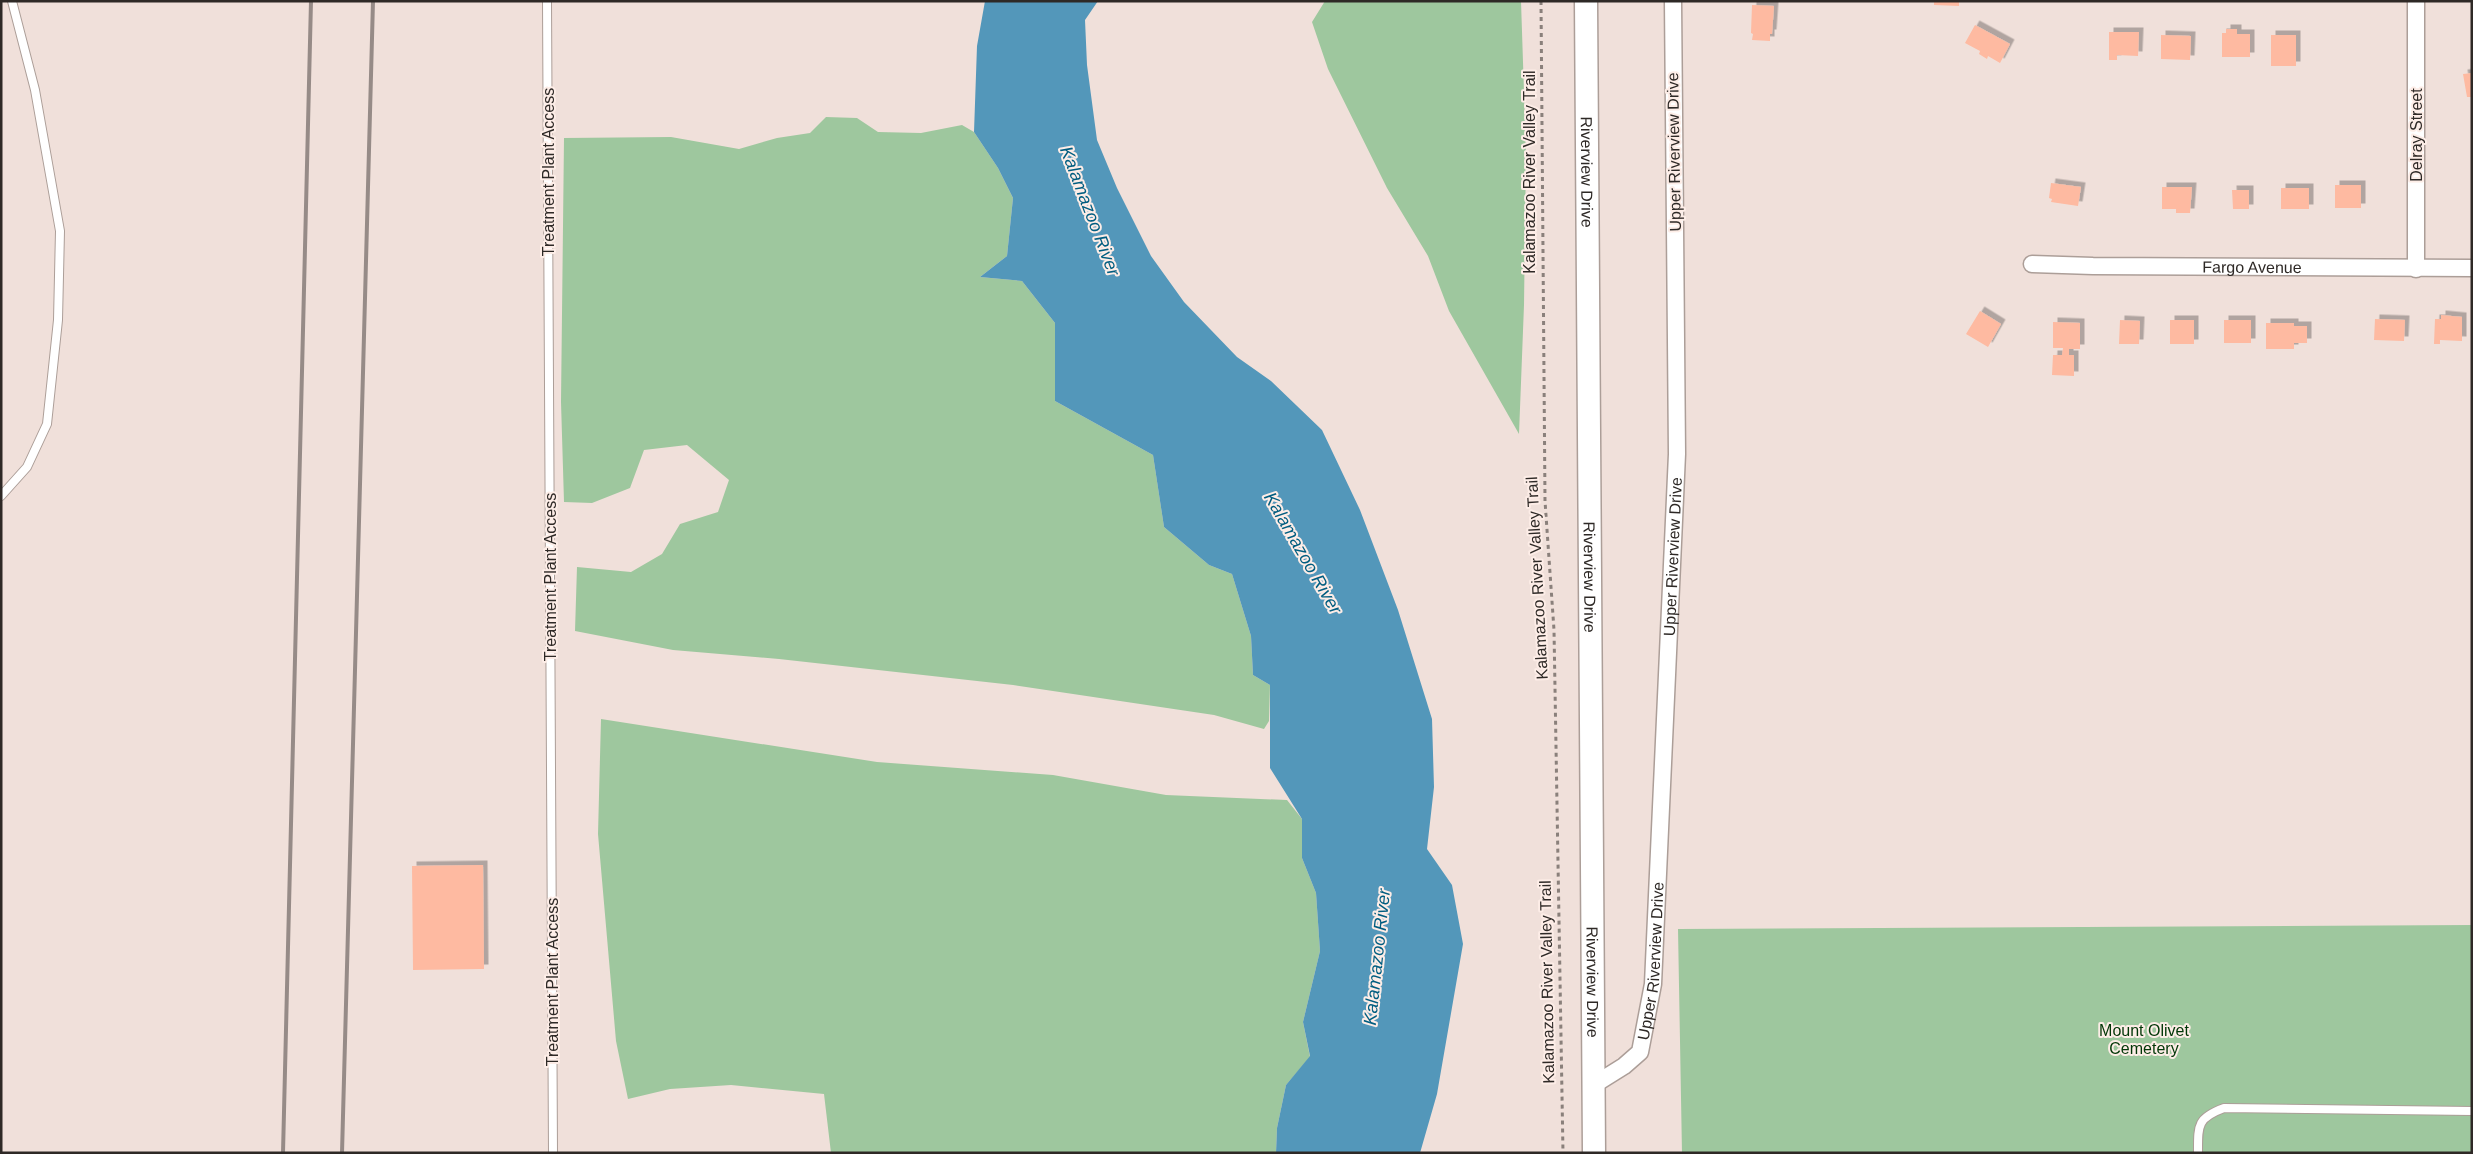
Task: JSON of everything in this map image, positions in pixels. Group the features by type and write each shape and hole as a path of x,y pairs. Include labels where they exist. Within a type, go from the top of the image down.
{"street":[{"name":"Riverview Drive","path":"1586,1 1592,1086 1594,1153"},
{"name":"Upper Riverview Drive","path":"1592,1086 1624,1066 1640,1052 1653,984 1677,454 1673,1"},
{"name":"Delray Street","path":"2416,1 2416,269"},
{"name":"Fargo Avenue","path":"2032,264 2416,269 2472,268"}],"lane":[{"path":"1,496 27,467 47,424 58,320 60,250 60,231 35,90 12,1"},
{"name":"Treatment Plant Access","path":"547,1 553,1153"},
{"path":"2198,1153 2198,1126 2208,1114 2224,1108 2472,1111"}],"path":[{"name":"Kalamazoo River Valley Trail","path":"1540,1 1544,447 1547,535 1554,630 1563,1153"}],"green space":[{"path":"1325,1 1521,1 1526,154 1524,305 1519,434 1449,311 1428,256 1387,188 1328,69 1312,22"},
{"path":"826,117 857,118 878,132 921,133 962,125 974,132 998,168 1013,198 1007,256 980,277 1022,281 1055,323 1055,401 1153,455 1164,527 1209,565 1232,574 1251,636 1253,675 1270,685 1269,721 1264,729 1214,715 1013,685 779,659 673,650 575,631 577,567 631,572 662,554 680,524 718,512 729,480 687,445 644,450 630,488 592,503 564,502 561,402 564,138 671,137 739,149 777,138 810,133"},
{"path":"601,719 877,762 1053,775 1166,795 1287,800 1302,819 1302,858 1316,893 1320,951 1303,1022 1310,1057 1286,1085 1277,1128 1276,1153 831,1153 824,1094 731,1085 670,1089 628,1099 616,1041 598,834"},
{"name":"Mount Olivet Cemetery","path":"2472,925 2472,1153 1682,1153 1678,929"}],"water":[{"name":"Kalamazoo River","path":"985,1 1098,1 1085,20 1087,65 1097,140 1117,188 1151,256 1184,302 1237,357 1271,381 1322,430 1360,510 1398,610 1432,719 1434,787 1427,849 1452,885 1463,944 1437,1094 1420,1153 1276,1153 1277,1128 1286,1085 1310,1056 1303,1022 1320,951 1316,893 1302,858 1302,819 1270,768 1270,685 1253,675 1251,636 1232,574 1209,565 1164,527 1153,455 1055,401 1055,323 1022,281 980,277 1007,256 1013,198 998,168 974,132 977,46"}],"building":[{"path":"1934,1 1959,1 1959,6 1934,5"},
{"path":"1752,5 1774,6 1770,41 1752,40"},
{"path":"1975,25 2010,44 2000,63 1988,56 1987,59 1979,54 1980,51 1965,43"},
{"path":"2226,29 2237,29 2237,34 2250,34 2250,57 2222,57 2222,33 2226,33"},
{"path":"2109,32 2139,32 2138,56 2117,55 2117,60 2109,60"},
{"path":"2161,35 2191,36 2190,60 2161,59"},
{"path":"2271,35 2296,35 2296,66 2271,66"},
{"path":"2472,73 2472,97 2467,97 2463,74"},
{"path":"2051,183 2081,187 2078,206 2051,202 2052,199 2049,198"},
{"path":"2335,185 2361,185 2361,208 2335,208"},
{"path":"2162,187 2192,187 2190,213 2176,213 2176,209 2162,209"},
{"path":"2281,188 2309,188 2309,209 2281,209"},
{"path":"2232,190 2249,190 2249,209 2233,209"},
{"path":"1980,311 2001,324 1988,347 1966,334"},
{"path":"2441,315 2462,317 2462,341 2440,340 2440,344 2434,344 2435,319 2441,319"},
{"path":"2375,319 2405,320 2404,341 2374,340"},
{"path":"2120,320 2140,321 2139,344 2119,344"},
{"path":"2170,320 2194,320 2194,344 2170,344"},
{"path":"2224,320 2251,320 2251,343 2224,343"},
{"path":"2053,322 2080,323 2080,349 2069,349 2069,355 2074,355 2074,376 2052,375 2053,355 2062,355 2063,348 2053,348"},
{"path":"2266,323 2294,323 2294,326 2307,326 2307,343 2294,343 2294,349 2266,349"},
{"path":"483,865 484,969 413,970 412,866"}],"railway":[{"path":"283,1153 311,1"},
{"path":"342,1153 373,1"}]}
